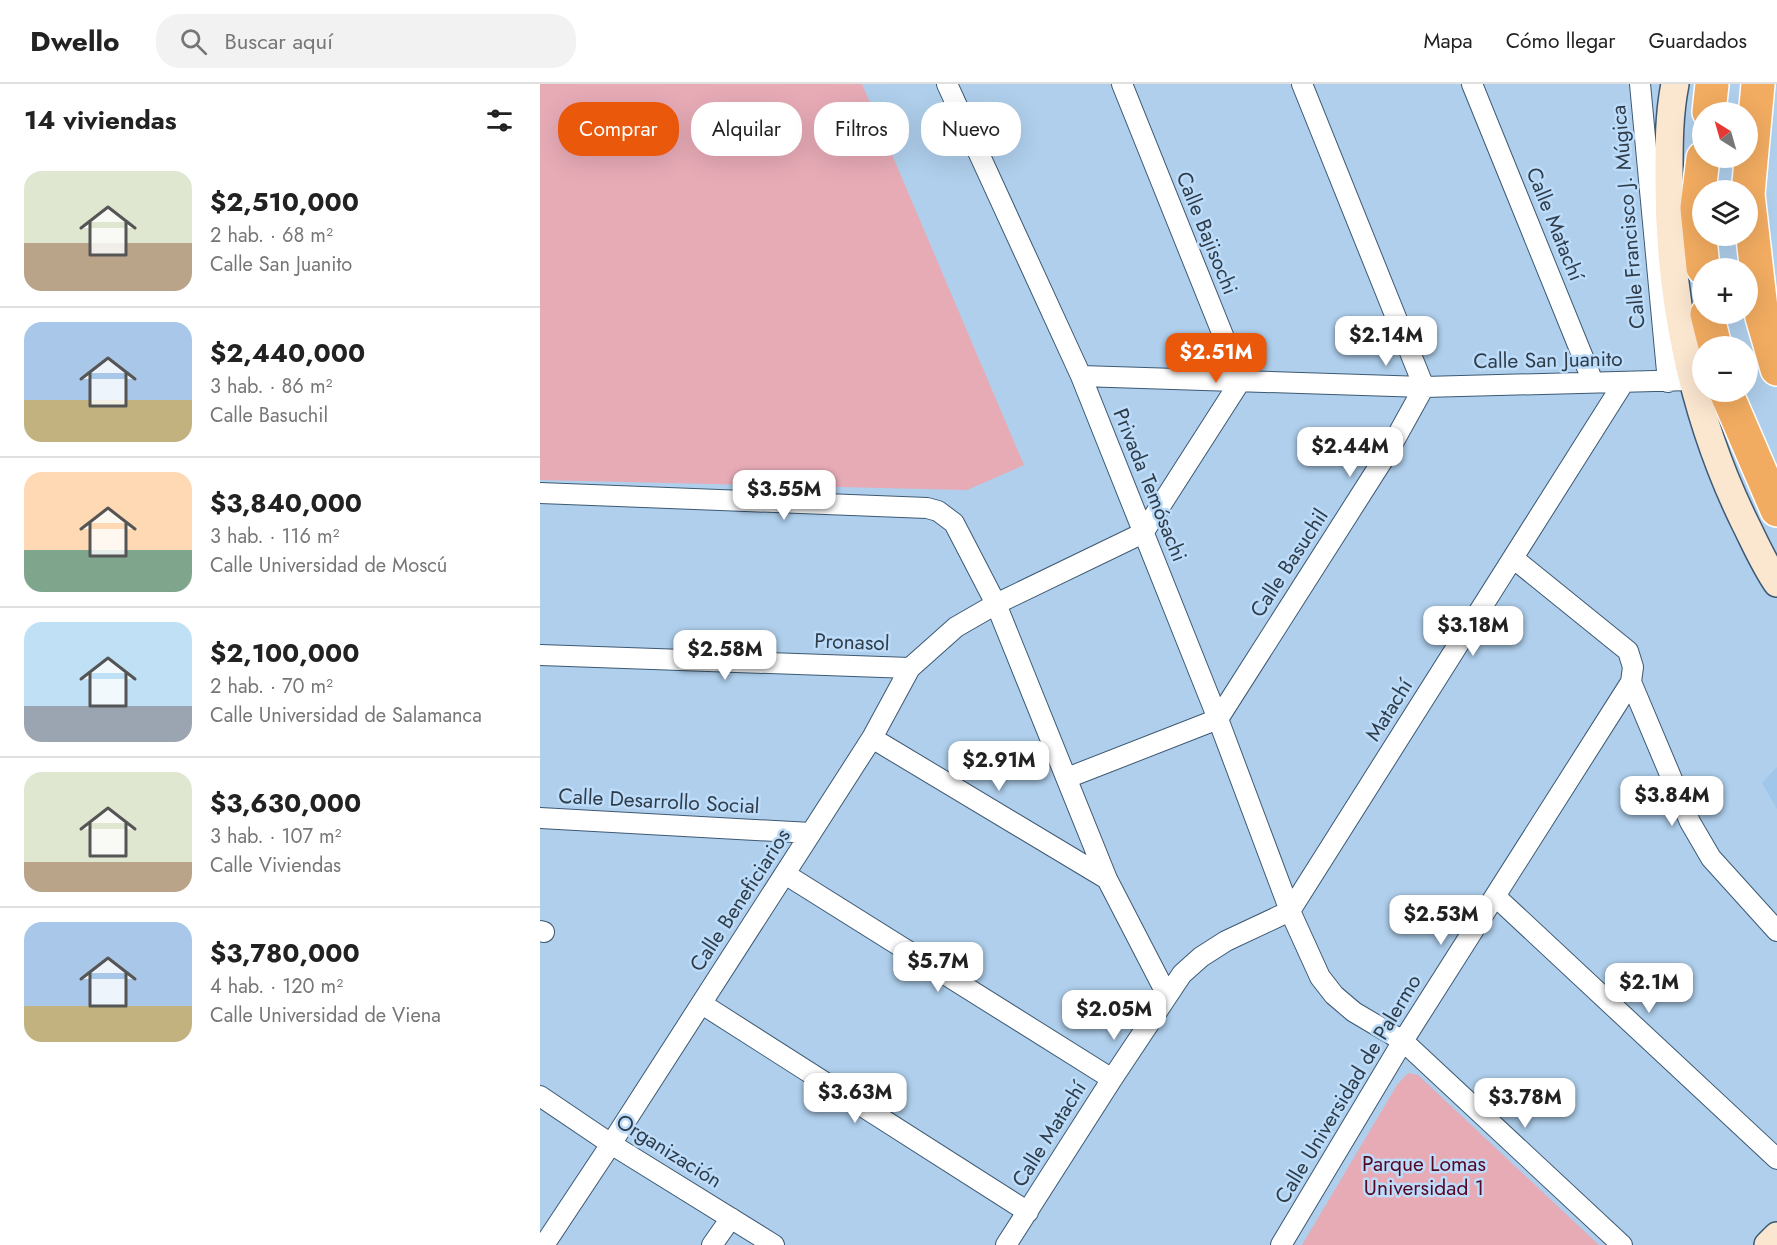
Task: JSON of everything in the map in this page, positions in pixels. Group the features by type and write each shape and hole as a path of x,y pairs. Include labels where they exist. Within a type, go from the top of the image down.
{"highway":[{"path":"1709,102 1712,84"},
{"path":"1758,84 1748,194 1762,317 1777,369"},
{"path":"1702,168 1697,208 1702,258"},
{"path":"1730,402 1777,510"}],"main road":[{"path":"1675,84 1670,110 1669,219 1681,320 1680,381 1726,485 1767,568 1777,583"},
{"path":"1768,1245 1777,1236"}],"street":[{"name":"Privada Temósachi","path":"947,84 1081,376 1218,719 1290,911 1320,977 1334,995 1354,1012 1403,1041 1622,1245"},
{"name":"Calle Bajisochi","path":"1122,84 1241,380"},
{"path":"1302,84 1424,387"},
{"name":"Calle Matachí","path":"1472,84 1593,382"},
{"name":"Calle Francisco J. Múgica","path":"1640,84 1680,381"},
{"name":"Calle San Juanito","path":"1081,376 1424,387 1680,381"},
{"path":"996,604 1143,533 1241,380"},
{"name":"Matachí","path":"1290,911 1624,382"},
{"name":"Calle Basuchil","path":"1218,719 1388,452 1424,387"},
{"path":"540,493 927,507 938,511 954,523 996,604 1107,879 1167,995"},
{"path":"1513,558 1628,651 1634,667 1631,682 1690,822 1711,858 1777,931"},
{"name":"Calle Beneficiarios","path":"544,1245 872,738 910,668 956,627 996,604"},
{"name":"Pronasol","path":"540,655 910,668"},
{"name":"Calle Universidad de Palermo","path":"1281,1245 1403,1041 1631,682"},
{"path":"1067,778 1218,719"},
{"path":"872,738 1107,879"},
{"name":"Calle Desarrollo Social","path":"540,818 811,833"},
{"path":"785,874 1112,1079"},
{"path":"1495,896 1777,1159"},
{"name":"Calle Matachí","path":"1006,1245 1182,974 1201,957 1226,941 1290,911"},
{"path":"702,1004 1028,1212"},
{"name":"Organización","path":"540,1096 611,1144 774,1245"},
{"path":"712,1245 731,1218"}],"shaded area":[{"path":"1777,767 1777,809 1762,783"}],"green space":[{"path":"540,84 862,84 870,102 814,102 814,156 893,156 1024,465 967,490 540,480"},
{"name":"Parque Lomas Universidad 1","path":"1408,1073 1418,1075 1599,1245 1302,1245 1397,1085"}]}
